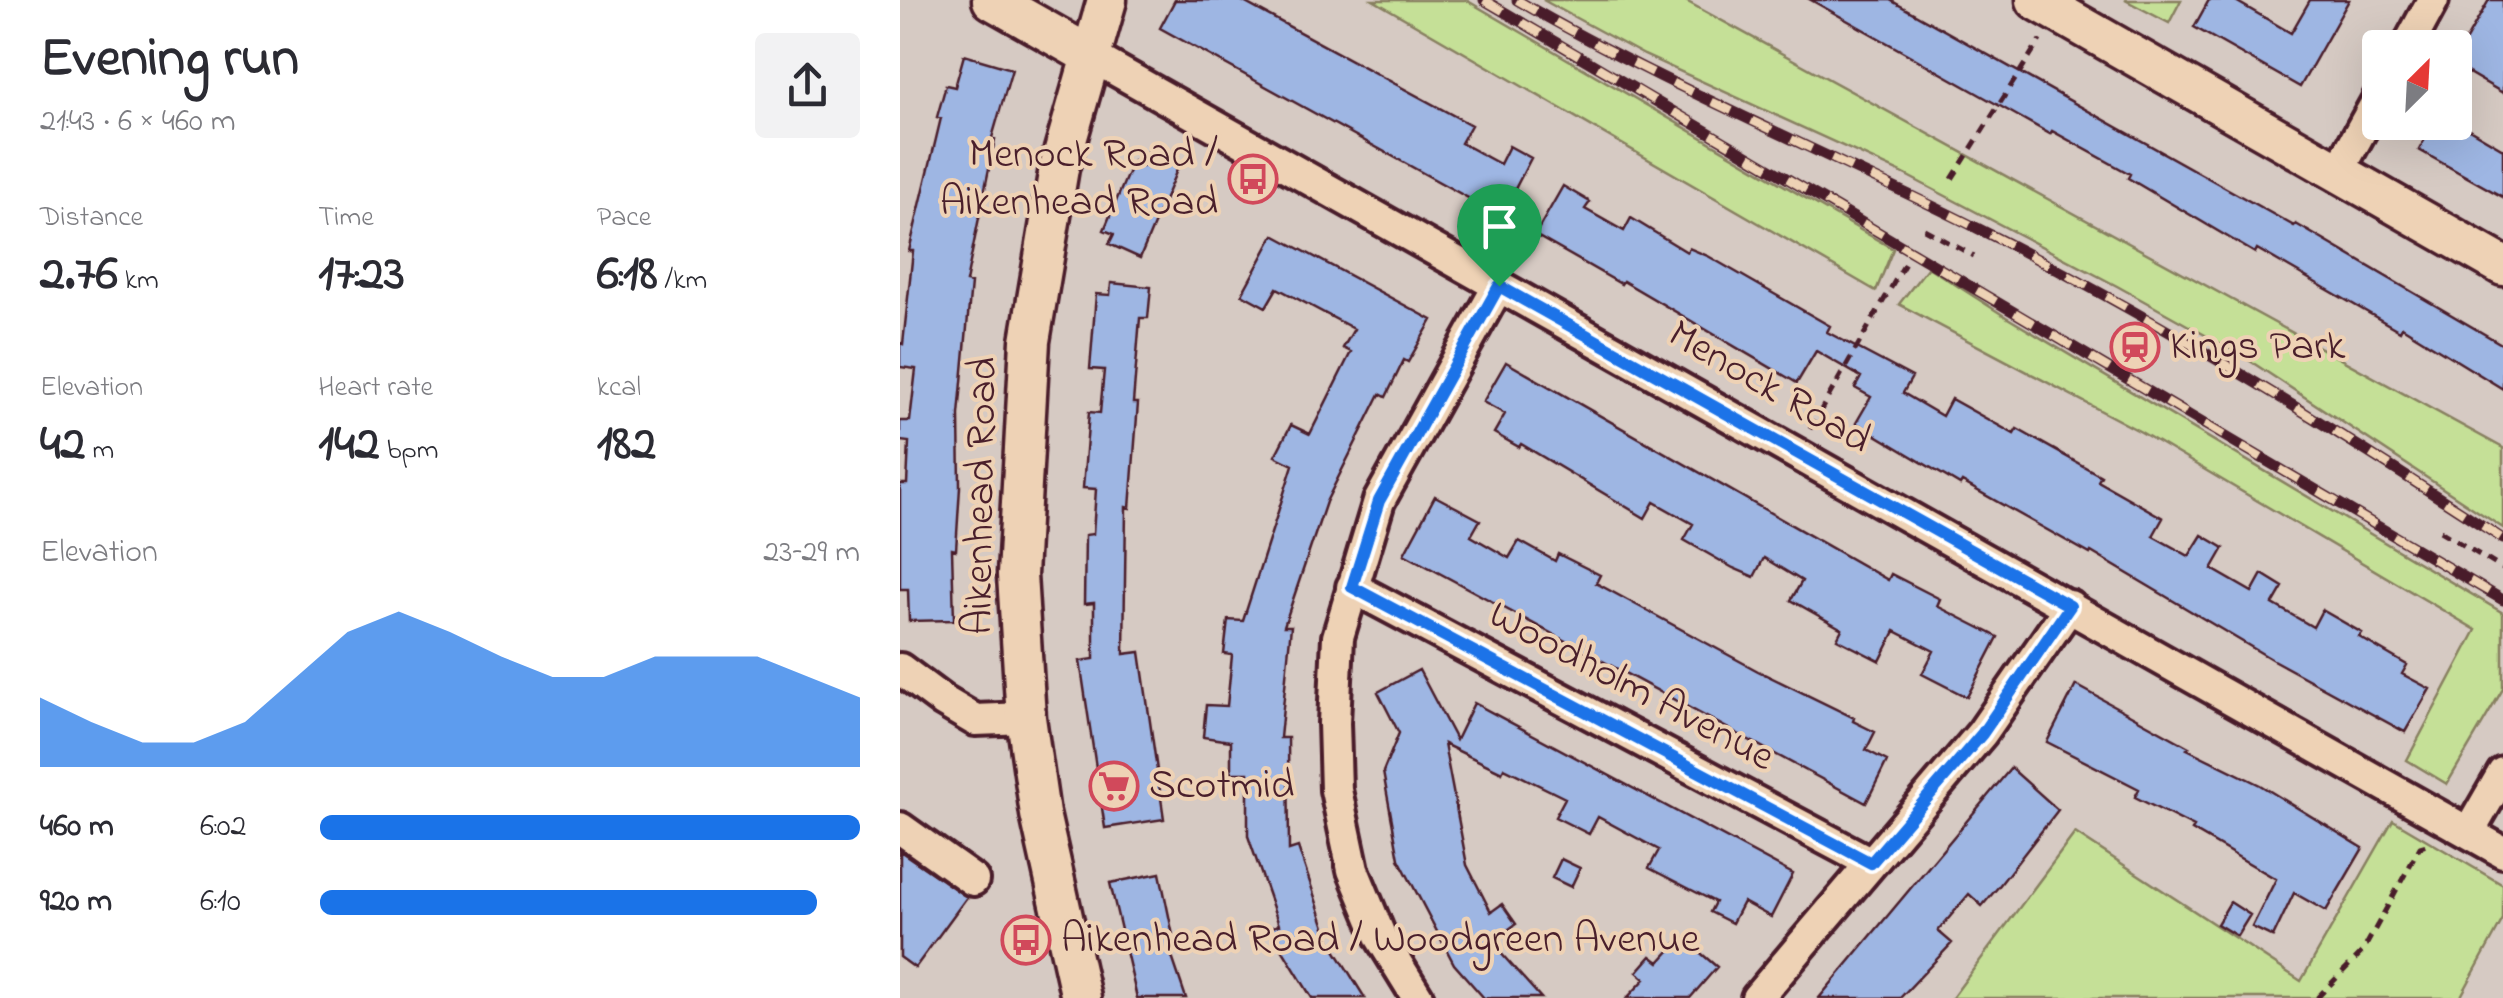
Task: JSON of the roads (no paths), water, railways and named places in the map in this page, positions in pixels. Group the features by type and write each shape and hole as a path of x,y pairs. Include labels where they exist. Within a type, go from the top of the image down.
{"main road":[{"name":"Menock Road","path":"992,0 1091,56"},
{"name":"Aikenhead Road","path":"1081,998 1040,814 1026,718 1017,575 1030,342 1059,168 1107,0"},
{"path":"2052,4 2503,266"}],"street":[{"path":"2417,30 2433,0"},
{"name":"Menock Road","path":"1091,56 2503,852"},
{"path":"2338,172 2362,129"},
{"path":"1418,998 1381,938 1353,870 1336,790 1338,636 1379,501 1499,286"},
{"name":"Woodholm Avenue","path":"1352,587 1871,863"},
{"path":"1757,998 1982,734 2070,606"},
{"path":"900,669 943,702 976,720 1026,718"},
{"path":"2469,832 2503,773"},
{"path":"900,828 973,880"}],"railway":[{"path":"1484,0 2503,600"},
{"path":"1517,0 1687,90 1977,228 2112,299 2310,416 2503,539"}],"place":[{"name":"Menock Road / Aikenhead Road","path":"1253,179"},
{"name":"Kings Park","path":"2135,347"},
{"name":"Scotmid","path":"1114,786"},
{"name":"Aikenhead Road / Woodgreen Avenue","path":"1026,940"}]}
